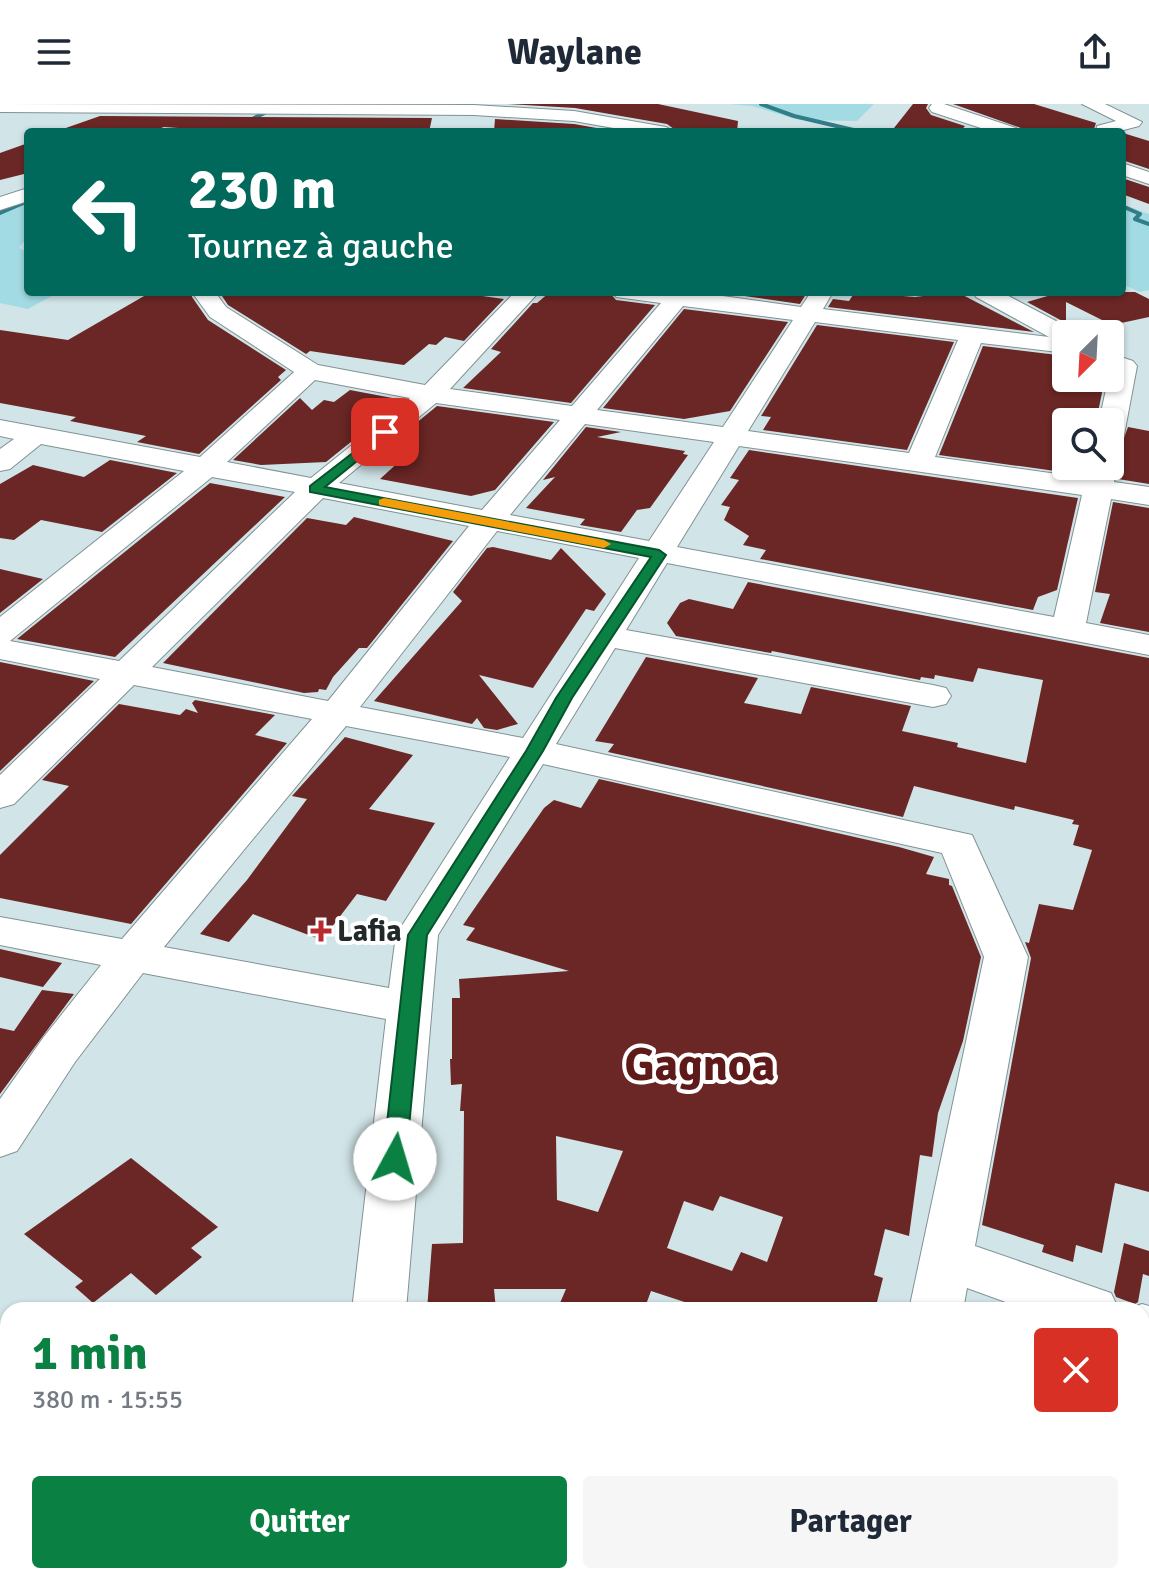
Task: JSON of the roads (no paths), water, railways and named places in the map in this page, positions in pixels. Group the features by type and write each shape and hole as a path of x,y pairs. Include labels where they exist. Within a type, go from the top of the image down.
{"street":[{"path":"1090,104 1133,122 1110,128"},
{"path":"0,107 474,110 574,116 643,128"},
{"path":"169,125 184,108"},
{"path":"455,125 474,110"},
{"path":"936,111 996,128"},
{"path":"1126,170 1149,178"},
{"path":"0,204 24,195"},
{"path":"206,296 218,312 310,371 431,394 919,463 1052,474"},
{"path":"0,796 315,489 431,394 524,296"},
{"path":"0,1138 59,1050 132,956 337,713 488,522 679,296"},
{"path":"686,296 806,315 1052,345"},
{"path":"380,1302 417,935 819,296"},
{"path":"991,296 1052,328"},
{"path":"919,463 972,336"},
{"path":"1124,366 1149,379"},
{"path":"0,633 204,469 310,371"},
{"path":"0,428 659,555 1149,645"},
{"path":"0,463 34,436"},
{"path":"1068,630 1100,480"},
{"path":"1105,480 1149,496"},
{"path":"604,636 933,696"},
{"path":"0,649 535,751 958,844 1006,957 938,1302"},
{"path":"0,931 411,1008"},
{"path":"947,1258 1070,1302"}],"waterway":[{"path":"248,121 283,104"},
{"path":"761,104 794,116 845,128"},
{"path":"0,213 24,203"},
{"path":"1126,208 1140,214 1135,219 1149,224"}],"place":[{"name":"Lafia","path":"321,931"}],"district":[{"name":"Gagnoa","path":"700,1065"}]}
